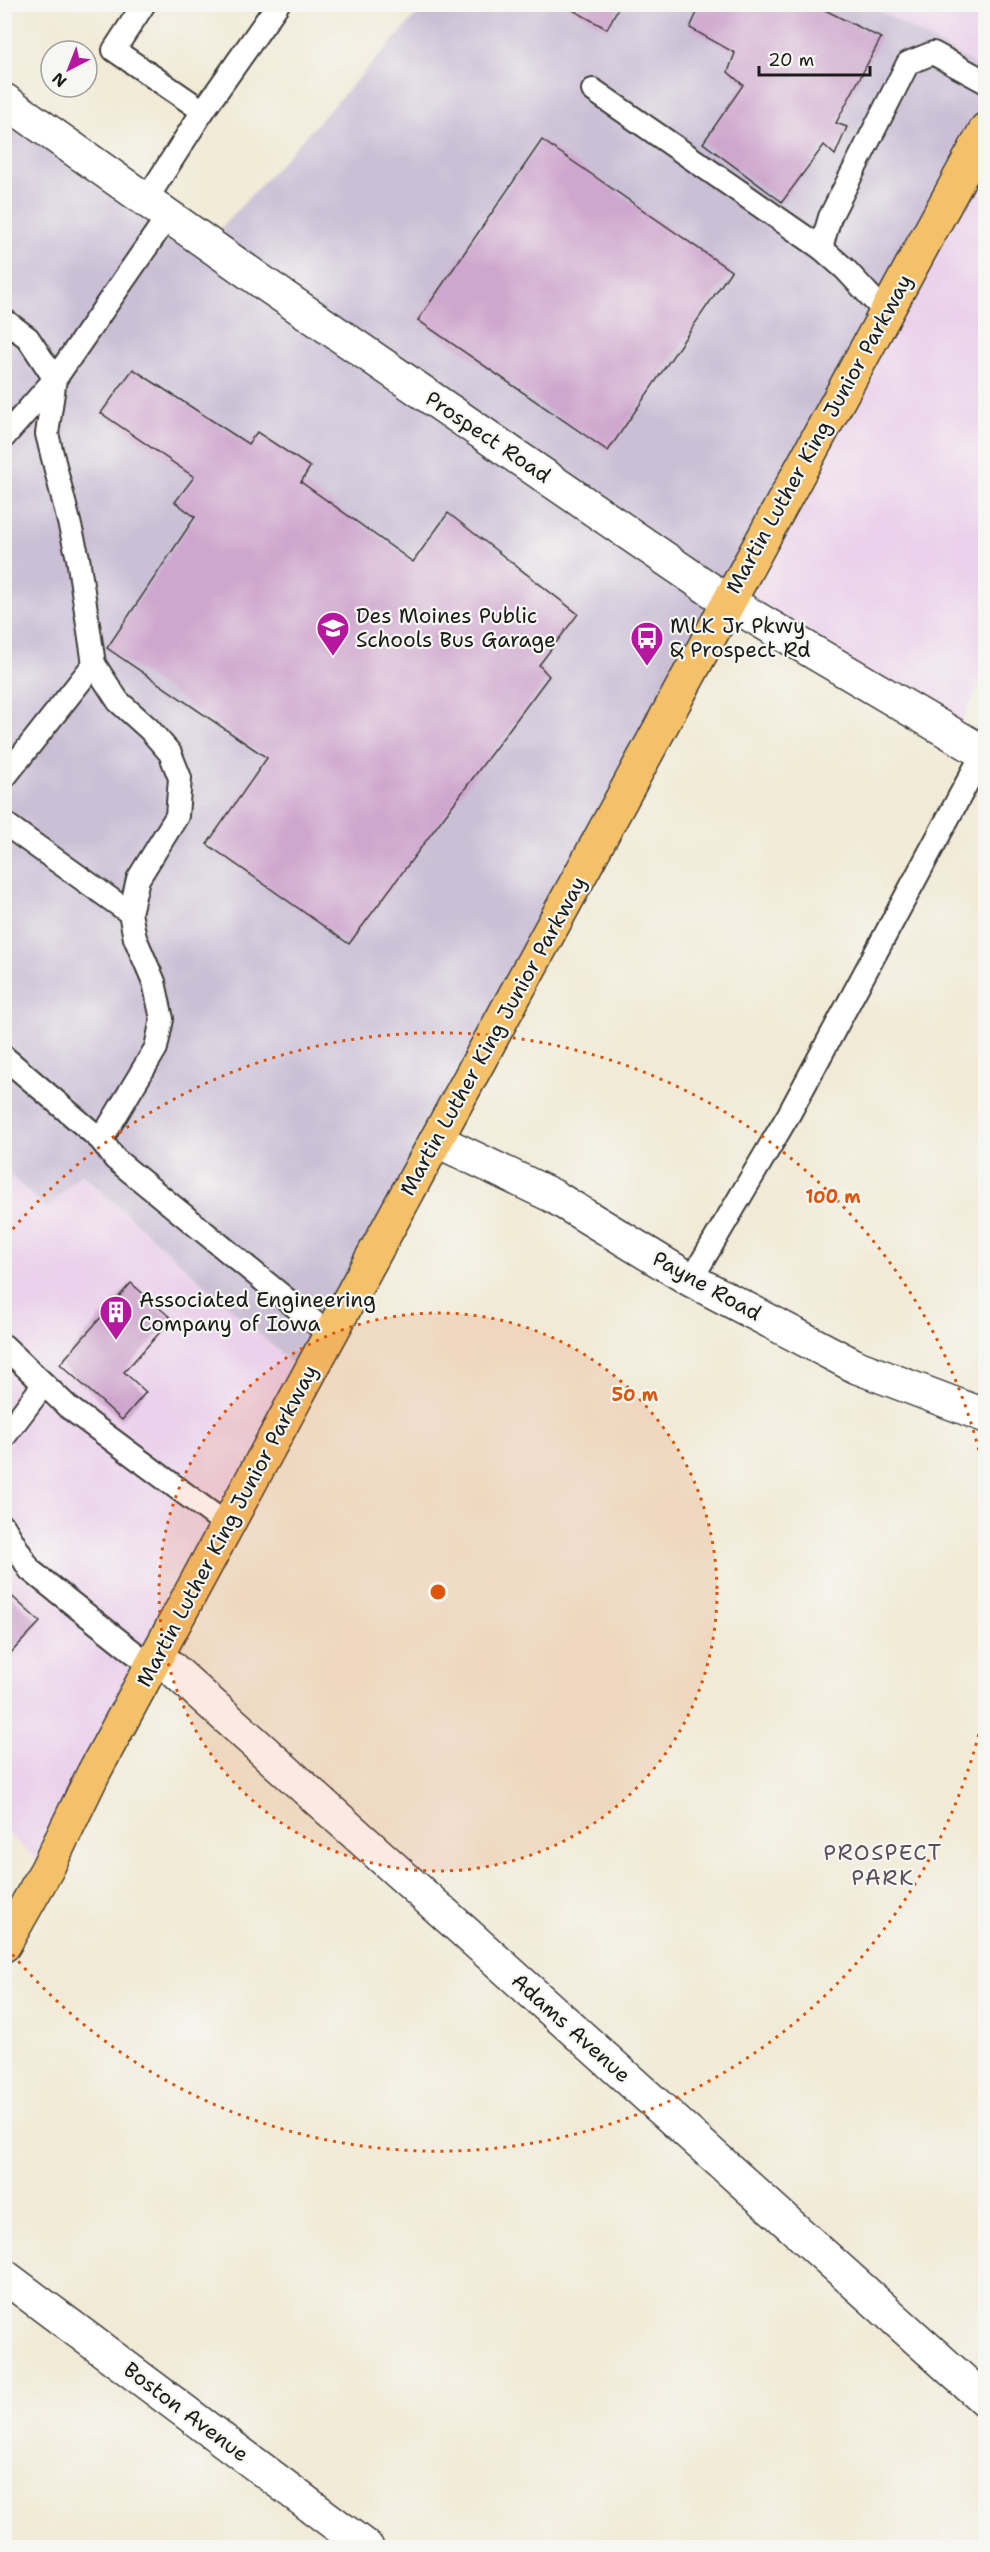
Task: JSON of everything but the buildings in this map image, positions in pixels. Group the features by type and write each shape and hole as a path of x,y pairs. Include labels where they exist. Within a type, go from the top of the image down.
{"main road":[{"name":"Martin Luther King Junior Parkway","path":"4,1945 330,1335 548,938 727,602 986,129"}],"street":[{"name":"Prospect Road","path":"4,100 727,602 984,753"},
{"name":"Payne Road","path":"436,1140 553,1196 691,1280 856,1367 986,1416"},
{"name":"Adams Avenue","path":"154,1661 986,2402"},
{"name":"Boston Avenue","path":"4,2276 367,2547"}],"lane":[{"path":"144,4 114,50 203,111"},
{"path":"4,437 55,379 157,208 203,111 278,4"},
{"path":"821,248 830,217 908,63 933,53 986,82"},
{"path":"593,90 821,248 845,269 885,312"},
{"path":"4,320 28,338 55,379 47,434 78,558 94,664 118,701 150,729 170,753 180,778 177,816 138,879 130,913 135,938 154,982 162,1019 156,1048 101,1140"},
{"path":"4,778 94,664"},
{"path":"691,1280 789,1114 984,753"},
{"path":"4,823 130,913"},
{"path":"4,1057 101,1140 115,1159 330,1335"},
{"path":"4,1346 68,1407 227,1526"},
{"path":"4,1437 44,1384"},
{"path":"4,1527 30,1570 154,1661"}],"shaded area":[{"path":"426,5 869,5 985,70 985,129 307,1377 81,1173 47,1209 5,1171 4,100 207,243"},
{"path":"869,5 985,5 985,70"},
{"path":"985,129 985,674 954,736 727,601"},
{"path":"4,1171 47,1209 80,1173 307,1377 47,1869 5,1831"}],"place":[{"name":"Des Moines Public Schools Bus Garage","path":"333,657"},
{"name":"MLK Jr Pkwy & Prospect Rd","path":"647,667"},
{"name":"Associated Engineering Company of Iowa","path":"116,1341"}],"district":[{"name":"PROSPECT PARK","path":"883,1865"}]}
